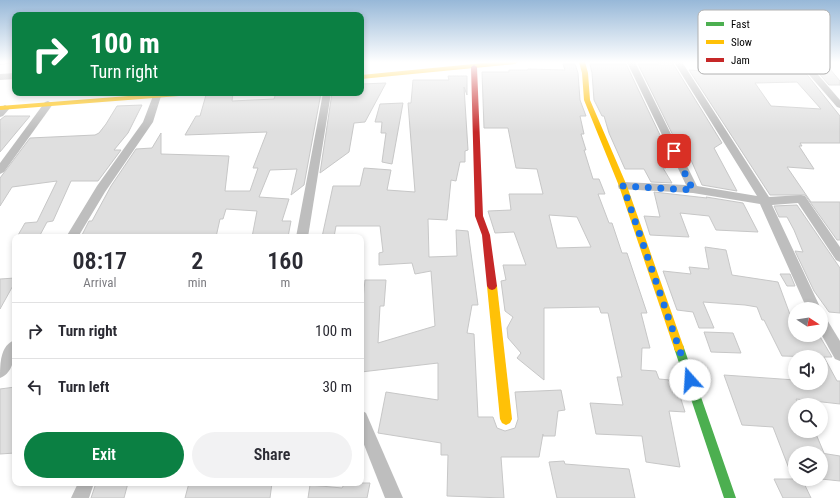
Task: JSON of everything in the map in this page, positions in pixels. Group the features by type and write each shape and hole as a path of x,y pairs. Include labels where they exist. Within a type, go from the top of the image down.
{"street":[{"path":"474,85 478,216 486,235 506,419"},
{"path":"586,85 587,100 623,186 730,498"},
{"path":"641,85 693,190"},
{"path":"692,85 764,201 811,302"},
{"path":"823,85 840,105"},
{"path":"826,88 840,88"},
{"path":"1,107 62,96"},
{"path":"1,107 157,96 148,122 101,189 74,234"},
{"path":"303,234 326,96"},
{"path":"0,170 48,104"},
{"path":"623,186 693,190 764,201 801,199 840,257"},
{"path":"828,334 840,354"},
{"path":"0,371 12,351"},
{"path":"364,425 394,498"},
{"path":"80,498 85,486"}],"building":[{"path":"364,85 385,85 365,122 354,123 349,152 320,173 332,96 364,96"},
{"path":"413,85 467,85 467,95 464,87 468,150 465,151 465,162 460,162 456,181 451,180 447,220 428,219 429,257 457,256 456,230 468,231 478,305 472,305 467,333 474,334 478,417 493,417 497,428 505,431 515,428 518,419 515,392 561,390 565,410 558,411 555,436 543,436 543,434 539,457 501,457 504,498 447,496 448,455 441,455 441,443 378,433 386,392 438,400 438,363 364,372 365,280 386,280 384,306 380,306 378,343 435,326 431,271 415,274 412,263 379,265 379,253 383,252 380,226 336,226 335,234 323,234 333,186 360,186 364,168 391,170 387,190 415,192 408,103 411,103"},
{"path":"482,85 579,85 580,100 586,116 580,116 584,134 581,134 586,150 584,150 593,179 599,179 605,194 598,194 609,223 612,223 622,253 627,253 647,313 641,313 650,348 642,348 641,370 656,371 659,379 670,380 675,394 679,393 685,412 669,411 680,467 646,462 642,436 596,434 590,403 623,405 617,377 622,377 608,313 601,313 599,307 544,308 544,380 517,358 521,353 508,338 507,328 513,317 505,311 501,281 506,280 503,265 526,265 514,232 495,233 488,211 511,210 509,194 543,194 537,169 516,168 508,128 484,128","holes":["549,215 577,217 591,247 557,248"]},
{"path":"593,85 636,85 672,160 662,159 666,168 663,168 672,183 651,182 644,169 625,169 609,133 604,116 602,116 594,100"},
{"path":"648,85 686,85 722,143 714,148 737,191 702,185 691,160 685,160"},
{"path":"699,85 757,85 771,106 821,109 800,85 816,85 840,116 840,143 800,143 802,146 799,146 814,169 787,167 811,202 840,202 840,240 837,240 805,195 770,195"},
{"path":"206,96 233,96 232,101 274,99 275,96 320,96 304,185 291,195 297,169 270,170 259,197 289,199 282,221 291,221 289,234 253,234 257,211 226,209 223,219 220,219 217,234 82,234 89,221 92,221 111,186 136,149 152,148 161,133 161,154 229,156 225,191 250,191 258,168 253,168 267,132 185,135 196,116 200,116"},
{"path":"403,103 392,164 382,162 386,133 381,133 382,122 375,122 380,104"},
{"path":"142,105 128,133 114,150 121,150 98,181 71,181 53,221 47,222 41,234 19,234 25,223 37,222 57,181 12,187 0,206 0,178 30,138 95,135 99,133 106,124 117,106"},
{"path":"5,116 30,116 0,152 0,120"},
{"path":"654,192 707,198 706,197 743,203 758,232 716,230 709,216 680,213 689,237 650,235 644,216 660,217"},
{"path":"797,205 840,268 840,313 829,312 828,302 822,302 814,291 795,251 803,252 794,230 787,217 779,217 774,206"},
{"path":"705,247 726,250 732,275 778,282 788,309 788,342 823,342 828,350 788,350 788,356 782,356 764,320 762,320 757,307 703,302 714,328 699,328 693,312 677,310 663,271 691,274 689,267 709,269"},
{"path":"780,274 790,274 795,286 787,286"},
{"path":"12,278 12,287 0,309 0,279"},
{"path":"704,332 733,333 741,353 711,352"},
{"path":"828,350 832,357 828,357"},
{"path":"828,364 837,381 840,381 840,404 828,403 828,398 788,398 788,438 818,438 821,446 788,446 788,466 773,427 742,425 724,375 788,380 788,390 828,390"},
{"path":"12,387 12,453 0,454 0,389"},
{"path":"828,454 840,456 840,481 828,480"},
{"path":"564,461 565,464 629,469 635,498 557,498 549,462"},
{"path":"774,479 788,479 788,486 805,486 811,498 783,498"},
{"path":"364,483 370,483 367,498 308,498 310,486 342,488 343,486 364,486"},
{"path":"95,486 127,486 124,498 91,498"},
{"path":"188,486 272,486 270,498 185,498"}],"traffic: fast":[{"path":"679,348 730,498"}],"traffic: slow":[{"path":"586,85 587,100 623,186 679,348"},
{"path":"0,108 154,96"},
{"path":"492,286 506,419"}],"traffic: jam":[{"path":"475,85 479,216 486,235 492,286"}],"route":[{"path":"674,151 693,190 623,186 690,380"}]}
